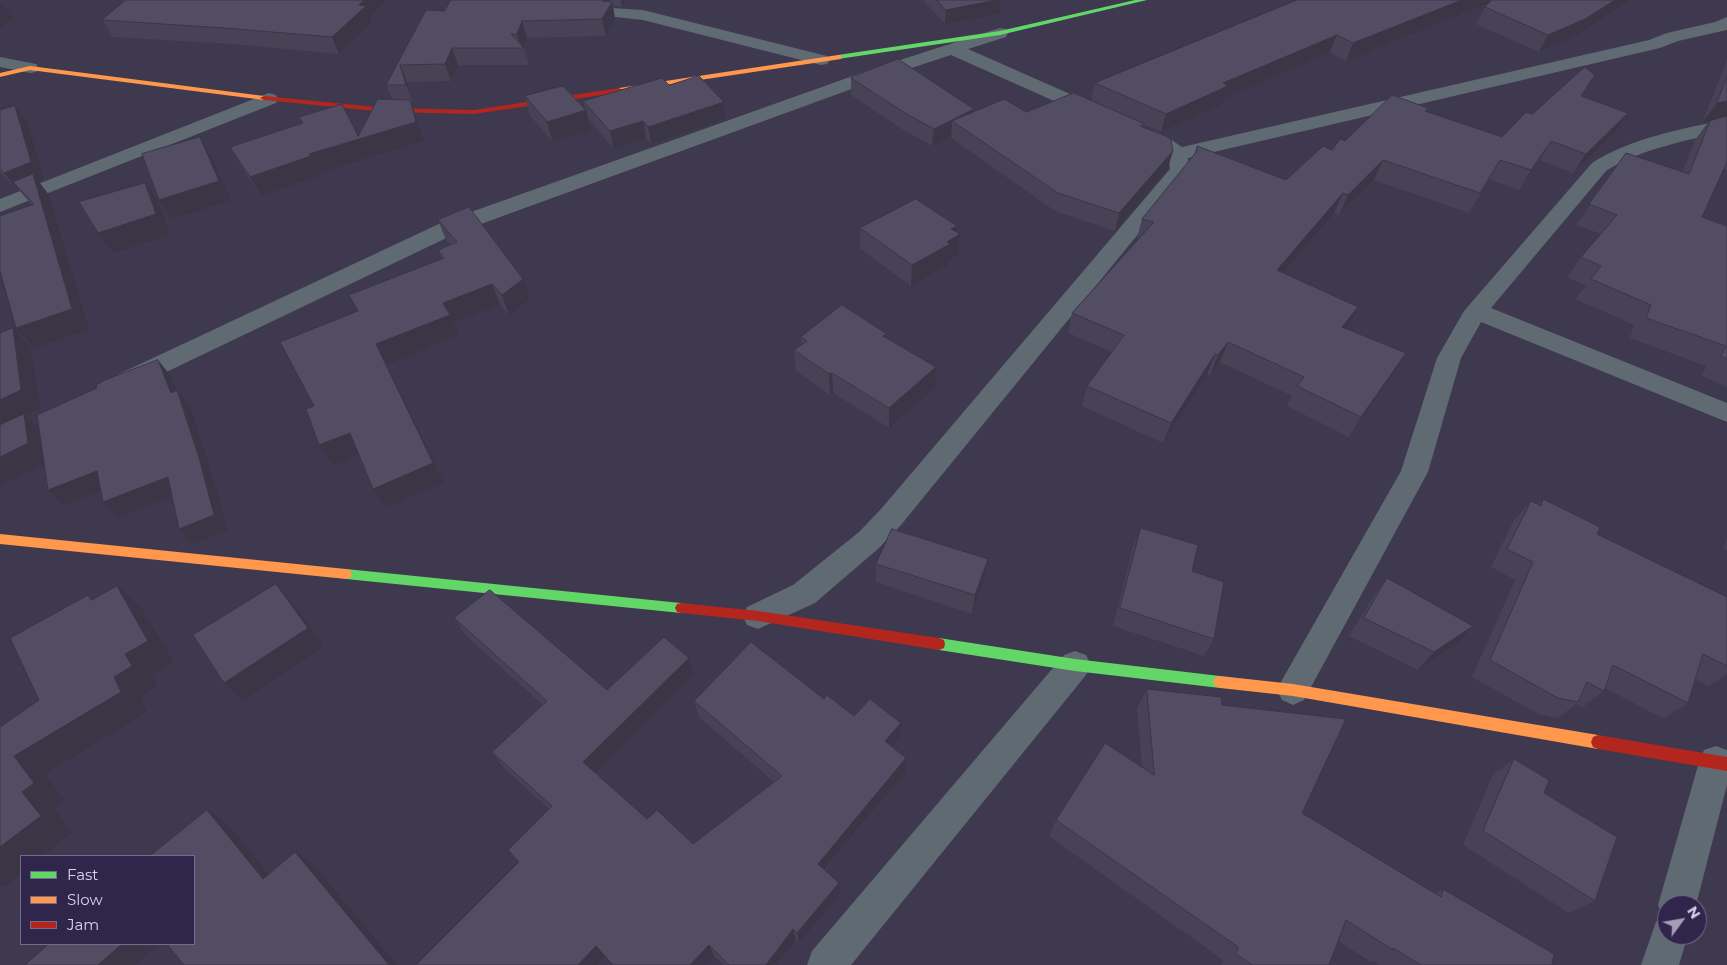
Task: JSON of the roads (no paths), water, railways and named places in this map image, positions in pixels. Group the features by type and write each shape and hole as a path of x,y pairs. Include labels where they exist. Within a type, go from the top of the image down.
{"street":[{"path":"0,62 30,68 269,99 386,110 474,112 1000,33 1144,0"},
{"path":"612,13 643,15 821,60"},
{"path":"953,49 1120,123 1160,142 1178,154 1654,44 1673,37 1721,26 1727,22"},
{"path":"107,390 450,227 884,71 1000,33"},
{"path":"0,75 30,68"},
{"path":"0,206 269,99"},
{"path":"1293,690 1414,472 1449,358 1476,311 1599,167 1610,159 1633,149 1727,125"},
{"path":"758,616 804,594 869,540 891,517 1180,170 1178,154"},
{"path":"1476,311 1727,413"},
{"path":"0,539 758,616 1074,665 1293,690 1722,763 1680,895"},
{"path":"826,965 1074,665"},
{"path":"1660,965 1666,945"}]}
